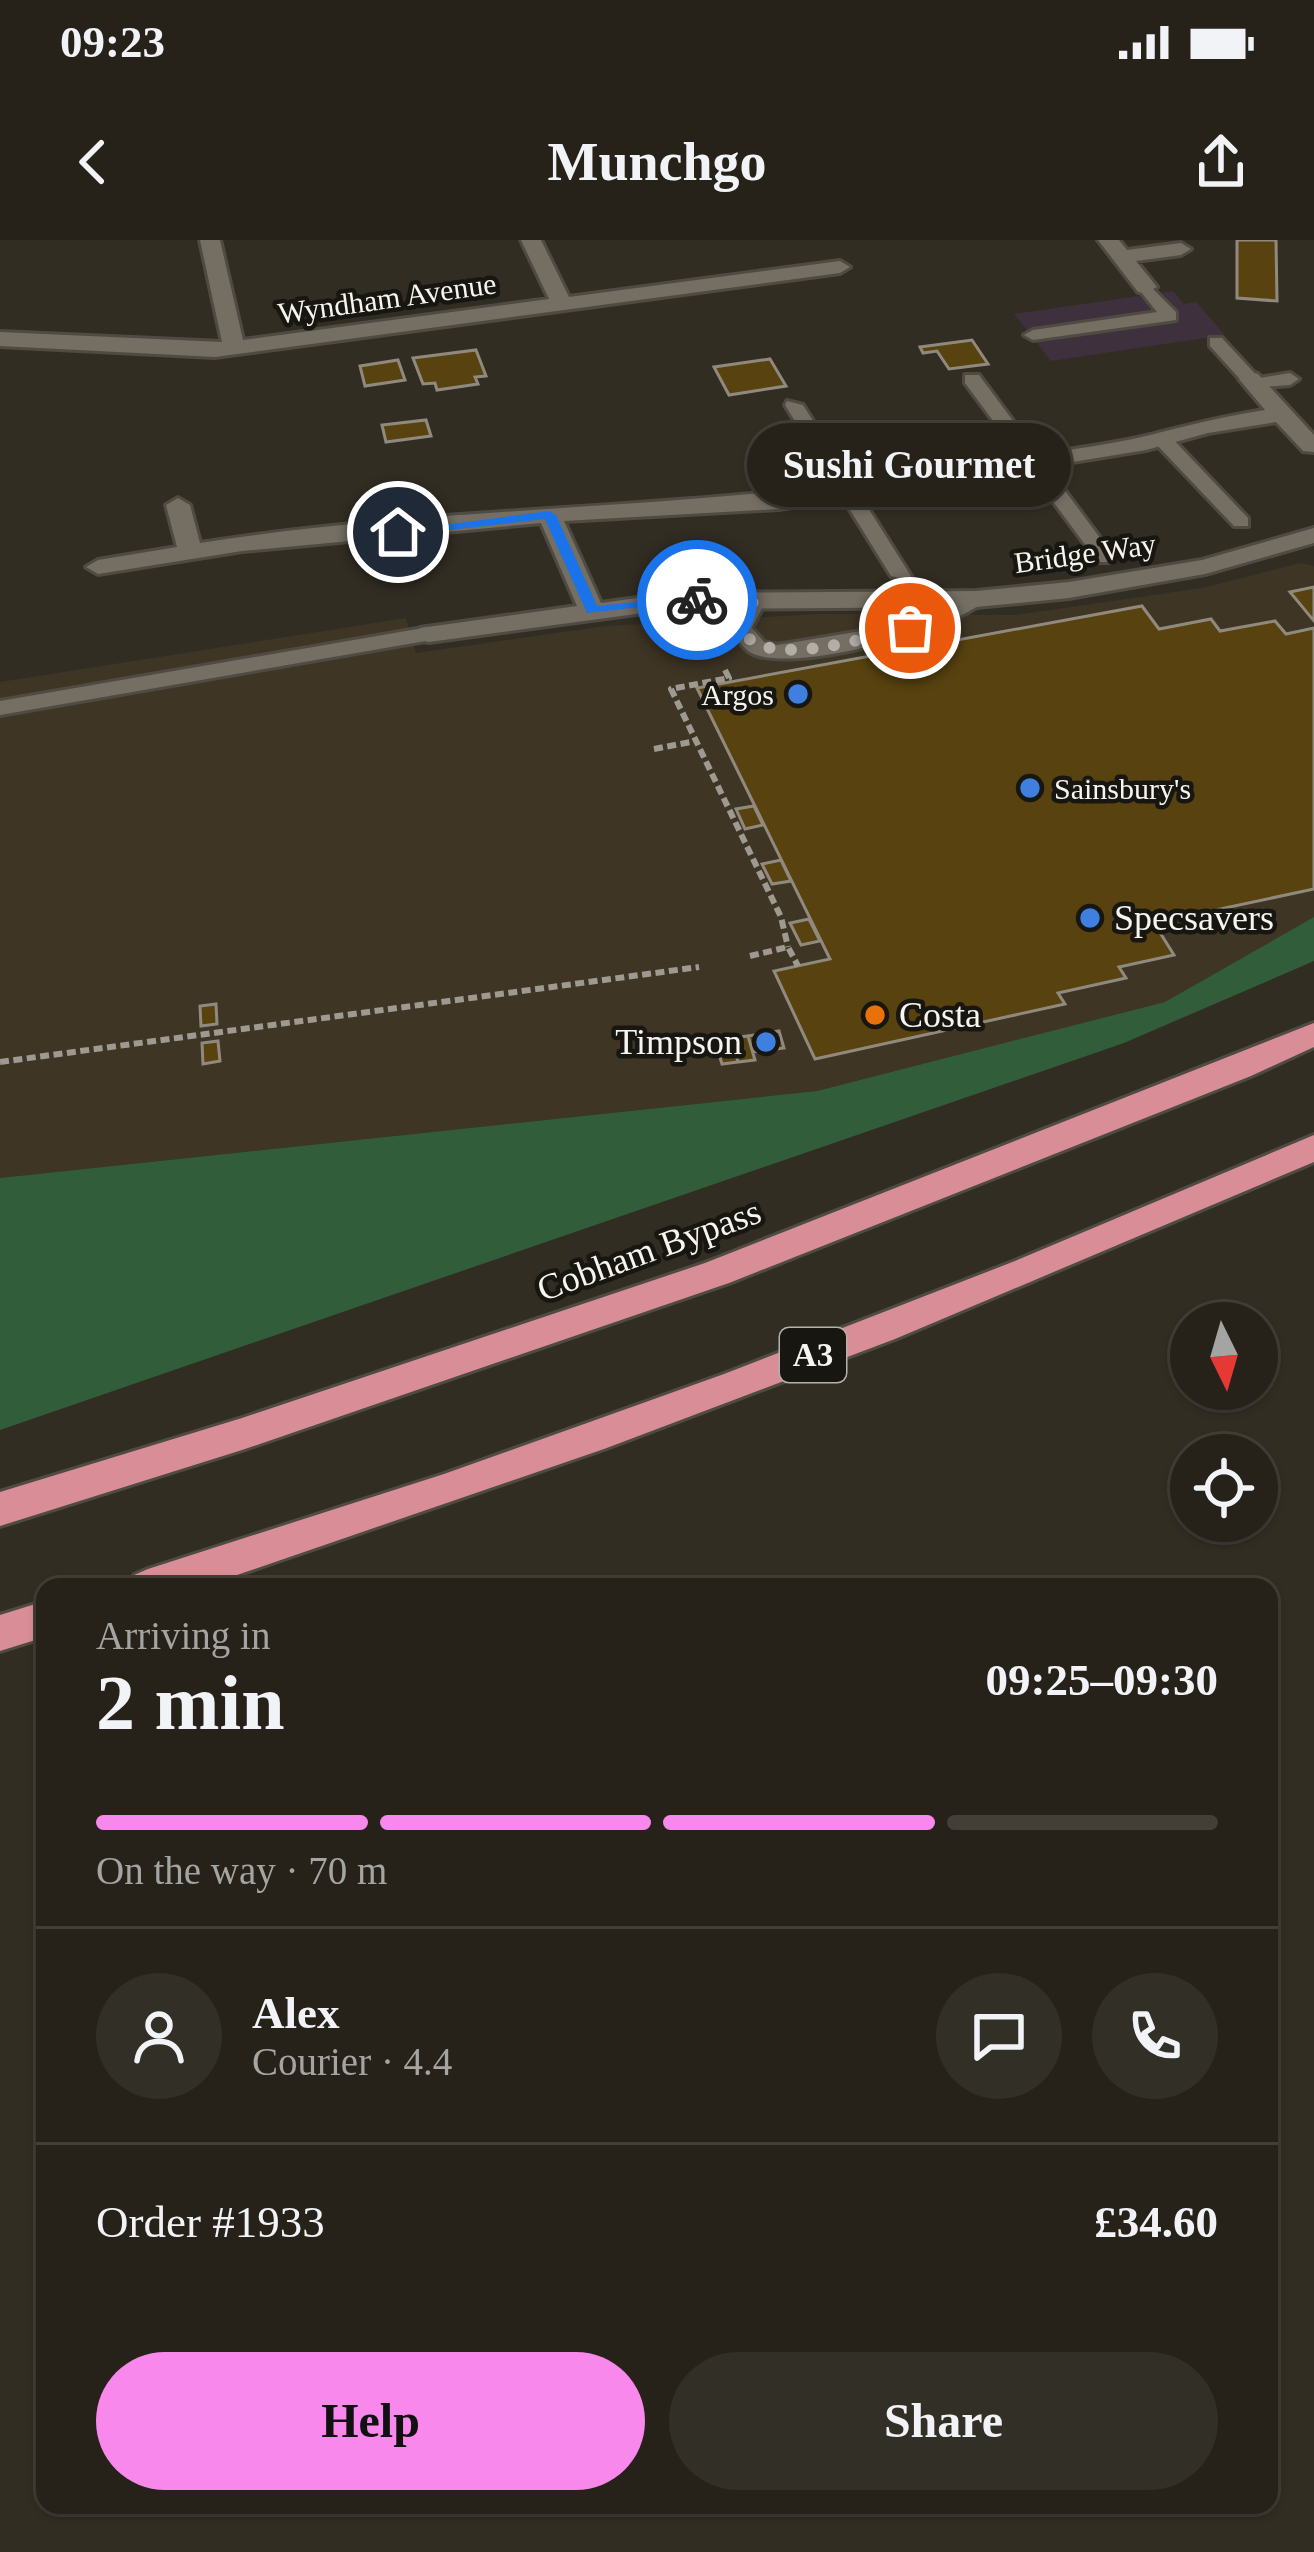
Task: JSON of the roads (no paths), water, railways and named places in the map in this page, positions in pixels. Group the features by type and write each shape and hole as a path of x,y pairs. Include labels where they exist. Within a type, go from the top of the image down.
{"highway":[{"name":"Cobham Bypass","path":"0,1509 242,1435 717,1273 1240,1068 1314,1034"},
{"name":"A3","path":"176,1578 779,1369 1186,1205 1314,1148"},
{"path":"1186,1205 1314,1165"},
{"path":"0,1633 36,1622"}],"street":[{"path":"210,240 235,348"},
{"path":"531,240 562,305"},
{"path":"1114,249 1181,249"},
{"path":"1114,249 1146,287"},
{"name":"Wyndham Avenue","path":"0,339 79,340 171,350 235,348 562,305 784,283 839,267"},
{"path":"1252,382 1311,446"},
{"path":"98,567 190,551 549,515 760,503 918,481 948,491 968,482 968,472 1162,440 1205,426 1282,413"},
{"path":"178,505 190,551"},
{"path":"549,515 592,610"},
{"name":"Bridge Way","path":"429,634 592,610 756,598 976,599 1162,576 1260,554 1314,535"}],"lane":[{"path":"1033,335 1170,316 1146,287"},
{"path":"1216,342 1252,382 1290,379"},
{"path":"972,379 1105,558"},
{"path":"794,405 901,576"},
{"path":"1162,440 1240,522"},
{"path":"756,598 744,614 741,629 756,647 777,652 910,628 954,613 976,599"},
{"path":"0,708 429,634"}],"place":[{"name":"Sushi Gourmet","path":"910,628"},
{"name":"Argos","path":"798,694"},
{"name":"Sainsbury's","path":"1030,788"},
{"name":"Specsavers","path":"1090,918"},
{"name":"Costa","path":"875,1015"},
{"name":"Timpson","path":"766,1042"}]}
